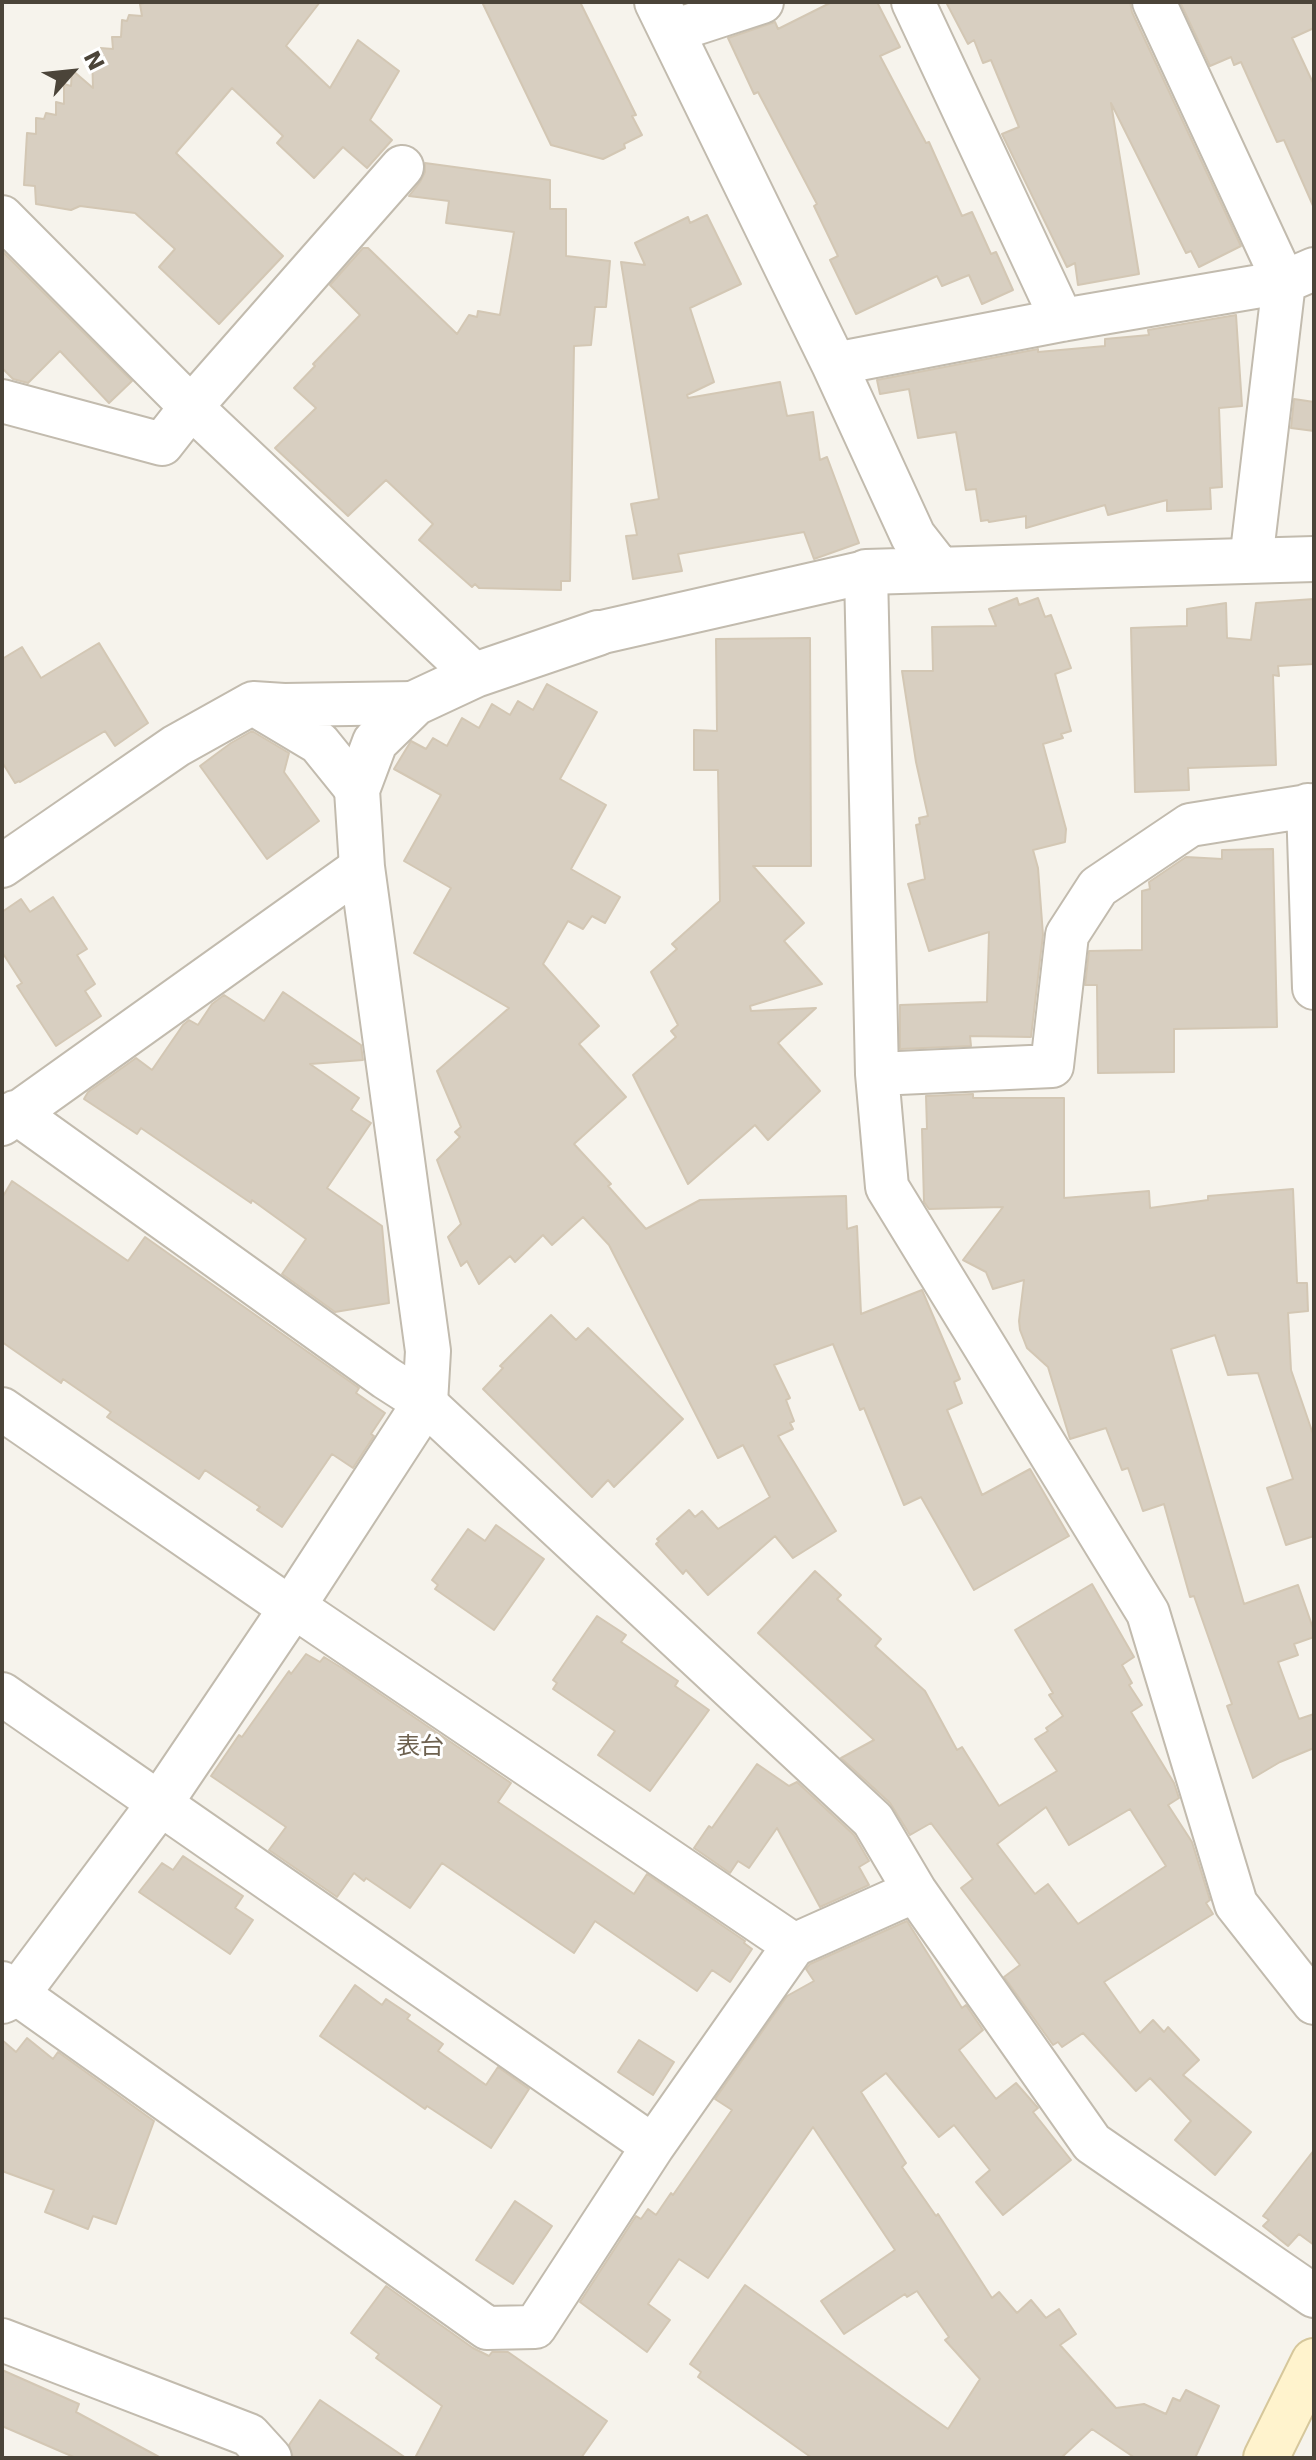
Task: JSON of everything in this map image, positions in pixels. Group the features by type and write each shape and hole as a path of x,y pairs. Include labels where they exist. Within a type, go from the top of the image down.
{"main road":[{"path":"1266,2458 1314,2361"}],"street":[{"path":"762,2 665,16 834,364 913,536 938,568"},
{"path":"913,2 1062,320"},
{"path":"1154,2 1299,275 1251,561"},
{"path":"2,401 162,444 402,167"},
{"path":"2,217 191,407 475,675"},
{"path":"834,364 1299,275"},
{"path":"915,1891 794,1945 653,2146 535,2327 487,2328 7,1993 160,1803 425,1403 428,1351 362,867 357,790 375,742 415,703 475,675 598,633 866,572 1314,559"},
{"path":"866,572 877,1074 887,1187 1148,1613 1236,1904 1314,2003"},
{"path":"2,866 176,746 253,703 415,703"},
{"path":"253,703 319,743 357,790"},
{"path":"877,1074 1052,1066 1067,935 1098,887 1190,825 1311,805 1314,988"},
{"path":"362,867 9,1118 425,1403 873,1820 915,1891 1092,2143 1314,2296"},
{"path":"2,1409 277,1599 293,1606 794,1945"},
{"path":"2,1694 653,2146"},
{"path":"2,2340 249,2435 270,2458"}],"building":[{"path":"320,2 286,46 330,88 358,40 399,71 370,120 392,140 367,168 343,147 314,178 277,143 283,136 232,88 176,153 283,256 219,324 159,267 175,249 135,213 80,206 71,210 36,204 35,186 24,185 27,133 36,134 36,118 44,119 46,113 56,115 56,102 64,104 64,84 71,86 72,70 93,88 92,52 99,52 100,48 113,49 112,37 121,37 122,20 127,21 129,15 142,16 140,4"},
{"path":"482,2 580,2 636,115 632,116 642,135 603,159 551,145"},
{"path":"832,2 877,2 900,47 880,56 926,143 929,142 962,216 972,212 991,254 996,252 1013,290 982,304 969,275 942,286 937,276 856,314 830,260 838,256 814,206 817,204 758,92 754,94 728,38 775,22 778,29"},
{"path":"946,2 1130,2 1241,246 1199,267 1191,251 1186,253 1111,103 1139,274 1078,285 1075,263 1067,267 1002,134 1019,127 991,60 983,63 974,40 968,44"},
{"path":"1180,2 1314,2 1314,28 1292,38 1314,85 1314,208 1284,140 1277,142 1241,62 1234,65 1231,57 1210,66"},
{"path":"425,163 550,180 550,209 566,209 566,256 610,261 606,307 595,307 591,345 574,346 570,581 561,581 561,590 479,588 475,584 472,587 419,540 433,524 386,480 348,516 275,448 316,408 294,388 360,315 330,285 363,248 368,248 457,334 469,315 477,317 478,311 500,315 514,232 446,223 449,201 409,196 425,172"},
{"path":"707,215 741,284 690,308 714,382 687,395 688,398 780,382 787,416 813,412 820,460 827,457 859,543 814,559 804,532 678,554 682,571 633,579 626,536 637,535 631,504 659,499 621,262 645,265 635,243 688,217 690,223"},
{"path":"2,251 132,381 109,403 60,351 28,383 13,379 2,368"},
{"path":"1236,315 1242,406 1219,408 1222,487 1210,488 1211,509 1167,511 1167,500 1108,515 1105,505 1026,528 1026,516 981,521 976,489 966,490 956,432 918,438 909,389 880,394 877,380 1038,349 1038,352 1105,346 1105,339 1149,335 1148,330"},
{"path":"1294,399 1314,402 1314,431 1291,428"},
{"path":"1017,598 1019,605 1038,598 1045,617 1051,615 1071,668 1055,674 1071,731 1061,734 1063,738 1043,744 1066,829 1065,842 1033,850 1038,868 1043,935 1031,1037 970,1036 971,1046 900,1049 900,1005 987,1002 989,932 929,951 908,884 925,879 916,825 920,824 919,818 928,816 902,671 933,671 932,627 996,626 989,609"},
{"path":"1314,599 1314,664 1278,666 1279,676 1273,675 1276,765 1188,768 1189,790 1135,792 1131,628 1187,626 1187,609 1226,603 1227,638 1251,640 1256,603"},
{"path":"810,638 811,866 753,866 804,923 784,941 822,984 750,1006 751,1011 816,1008 778,1043 820,1091 768,1140 755,1125 688,1184 633,1075 676,1037 671,1031 678,1025 651,972 677,949 672,944 720,901 718,770 694,770 694,730 717,731 716,639"},
{"path":"99,643 148,723 115,746 105,731 15,783 2,762 2,659 22,647 41,678"},
{"path":"547,684 597,712 560,779 606,805 571,869 620,897 605,923 592,916 583,929 568,921 543,964 599,1026 579,1044 626,1097 574,1144 646,1229 700,1200 846,1196 847,1229 857,1226 861,1314 922,1290 960,1379 954,1382 962,1403 947,1410 982,1495 1030,1469 1069,1536 974,1590 921,1497 904,1505 864,1408 860,1410 833,1344 774,1365 790,1398 786,1400 794,1421 790,1423 793,1429 778,1436 836,1531 793,1558 775,1536 708,1595 686,1570 683,1574 656,1544 657,1539 689,1510 695,1517 702,1511 718,1529 770,1497 743,1445 718,1458 609,1245 583,1217 552,1245 543,1235 515,1262 510,1256 479,1284 467,1261 461,1266 448,1237 461,1224 437,1160 460,1137 455,1132 461,1127 437,1071 509,1008 414,953 451,888 404,861 441,795 394,769 411,741 426,749 433,738 447,746 462,718 479,728 492,704 510,715 518,701 533,710"},
{"path":"252,731 289,753 284,772 319,821 267,859 200,766"},
{"path":"1273,849 1277,1027 1174,1029 1174,1072 1098,1073 1097,985 1085,985 1089,951 1142,950 1142,891 1150,889 1149,882 1186,857 1222,859 1222,850"},
{"path":"53,897 87,949 77,955 95,984 85,991 101,1016 56,1046 17,986 22,983 2,952 2,912 21,899 30,912"},
{"path":"283,992 361,1045 363,1060 310,1064 359,1098 351,1110 371,1123 327,1188 382,1226 389,1303 335,1312 282,1274 306,1239 141,1128 137,1134 84,1099 88,1092 136,1058 152,1070 183,1025 189,1020 198,1025 212,1004 224,995 264,1021"},
{"path":"973,1094 973,1098 1064,1098 1064,1198 1149,1191 1150,1208 1208,1200 1208,1196 1293,1189 1297,1283 1307,1283 1308,1311 1288,1313 1291,1370 1314,1437 1314,1536 1286,1545 1267,1488 1293,1479 1258,1373 1228,1375 1215,1335 1171,1349 1244,1604 1298,1585 1314,1631 1314,1637 1294,1644 1298,1655 1278,1662 1299,1719 1314,1714 1314,1748 1280,1762 1253,1778 1227,1706 1232,1704 1194,1596 1190,1597 1164,1504 1143,1511 1128,1468 1122,1470 1106,1428 1070,1439 1048,1367 1027,1348 1020,1330 1024,1280 993,1289 986,1272 963,1260 1003,1207 929,1209 924,1202 922,1129 927,1129 926,1096"},
{"path":"12,1181 128,1261 145,1237 359,1388 356,1393 385,1413 353,1468 332,1454 282,1527 257,1510 260,1507 205,1470 199,1479 107,1417 111,1412 63,1379 61,1383 2,1342 2,1198"},
{"path":"551,1315 576,1340 588,1328 683,1419 614,1487 608,1480 592,1497 483,1389 503,1368 500,1366"},
{"path":"496,1525 544,1559 494,1630 435,1589 438,1585 432,1580 468,1529 485,1541"},
{"path":"815,1571 841,1595 837,1599 881,1639 875,1646 925,1691 957,1750 962,1747 999,1806 1057,1771 1035,1739 1063,1716 1049,1695 1053,1693 1015,1630 1092,1584 1134,1657 1122,1665 1132,1683 1129,1685 1142,1705 1131,1712 1174,1783 1179,1798 1168,1805 1192,1842 1210,1900 1206,1903 1213,1914 1104,1982 1140,2033 1153,2020 1164,2032 1168,2027 1199,2060 1183,2075 1251,2132 1215,2175 1175,2140 1191,2121 1150,2078 1136,2091 1083,2033 1062,2047 1058,2042 1053,2045 1004,1977 1020,1965 961,1888 973,1879 931,1823 910,1835 890,1803 841,1758 874,1740 758,1633","holes":["1046,1807 1069,1845 1130,1809 1166,1866 1078,1924 1048,1884 1035,1894 997,1844"]},
{"path":"597,1616 626,1635 621,1642 678,1681 675,1686 709,1710 650,1791 598,1755 615,1731 553,1689 557,1683 553,1680"},
{"path":"306,1654 320,1662 324,1657 342,1668 511,1783 498,1802 634,1894 647,1874 745,1941 752,1949 730,1982 712,1970 697,1991 595,1921 574,1953 442,1863 410,1908 354,1873 337,1897 269,1850 286,1827 211,1776 239,1735 242,1737 289,1671 291,1674"},
{"path":"757,1764 789,1786 797,1782 854,1835 869,1861 859,1867 869,1885 820,1907 777,1828 749,1868 738,1861 730,1873 694,1848"},
{"path":"183,1856 243,1896 235,1908 253,1920 230,1954 139,1892 162,1863 173,1870"},
{"path":"907,1921 962,2008 966,2005 983,2030 959,2050 996,2099 1016,2083 1038,2108 1033,2112 1071,2160 1003,2215 976,2182 990,2170 954,2125 939,2137 886,2073 861,2092 906,2163 902,2167 936,2216 938,2214 992,2298 999,2292 1017,2313 1031,2300 1046,2318 1059,2309 1076,2334 1060,2345 1116,2408 1144,2404 1166,2414 1173,2398 1180,2401 1186,2390 1219,2406 1195,2458 1135,2458 1092,2429 1061,2458 812,2458 698,2377 701,2372 690,2364 745,2285 948,2429 980,2379 945,2340 949,2337 917,2291 907,2297 905,2294 844,2334 821,2301 895,2250 813,2127 708,2278 679,2259 648,2304 670,2320 647,2352 580,2302 636,2216 641,2219 648,2209 656,2215 732,2110 715,2099 787,1996 814,1981 806,1969 810,1964"},
{"path":"355,1985 382,2005 386,1999 410,2015 407,2019 443,2044 438,2051 486,2085 498,2067 529,2089 491,2148 427,2106 425,2109 320,2036"},
{"path":"27,2038 53,2059 58,2052 154,2121 116,2224 93,2216 88,2229 45,2212 54,2190 2,2171 2,2040 16,2052"},
{"path":"639,2040 674,2062 653,2095 618,2072"},
{"path":"1314,2150 1314,2245 1299,2234 1288,2246 1263,2226 1269,2220 1263,2216"},
{"path":"515,2201 552,2226 513,2284 476,2260"},
{"path":"386,2286 473,2348 489,2356 492,2352 508,2352 607,2421 581,2458 415,2458 442,2406 376,2358 379,2354 351,2333"},
{"path":"2,2370 79,2404 76,2412 161,2458 76,2458 2,2426"},
{"path":"320,2400 406,2458 293,2458 289,2445"}],"district":[{"name":"表台","path":"420,1748"}]}
